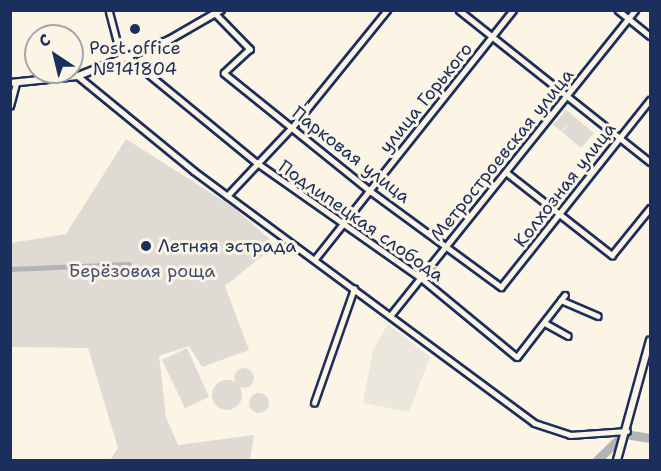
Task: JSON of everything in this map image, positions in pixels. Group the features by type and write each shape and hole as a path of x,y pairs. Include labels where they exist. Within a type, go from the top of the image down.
{"main road":[{"path":"84,74 125,58 219,12"},
{"path":"617,460 651,340"}],"street":[{"path":"109,10 125,58"},
{"path":"227,196 256,162 294,125 387,10"},
{"path":"459,10 651,162"},
{"name":"улица Горького","path":"315,259 513,10"},
{"path":"618,10 651,36"},
{"name":"Метростроевская улица","path":"390,316 635,10"},
{"name":"Парковая улица","path":"219,12 250,49 224,73 294,125 369,190 448,244 501,286"},
{"name":"Подлипецкая слобода","path":"125,58 342,227 421,278 517,357 565,295"},
{"path":"84,81 227,196 534,423 563,434 627,431"},
{"path":"10,106 13,83"},
{"name":"Колхозная улица","path":"501,286 651,100"},
{"path":"506,172 612,255 651,208"},
{"path":"314,403 354,289"},
{"path":"561,300 598,316"},
{"path":"545,323 568,336"}],"shaded area":[{"path":"388,324 430,357 409,412 363,403 373,350"}],"green space":[{"path":"566,110 594,133 581,148 562,132 570,122 561,131 553,125"},
{"name":"Берёзовая роща","path":"126,139 233,207 276,245 225,286 249,350 202,367 189,346 159,356 166,417 178,445 254,435 250,460 110,460 118,448 88,348 11,347 11,243 66,234"},
{"path":"187,348 209,397 185,408 162,360"},
{"path":"240,368 248,368 254,374 254,382 248,388 240,388 234,382 234,374"},
{"path":"227,380 238,384 242,395 238,406 227,410 216,406 212,395 216,384"},
{"path":"255,393 263,393 269,399 269,407 263,413 255,413 249,407 249,399"}],"waterway":[{"path":"10,269 129,264"},
{"path":"631,435 650,438"},
{"path":"597,460 621,437"}],"place":[{"name":"Post office №141804","path":"135,29"},
{"name":"Летняя эстрада","path":"146,246"}]}
